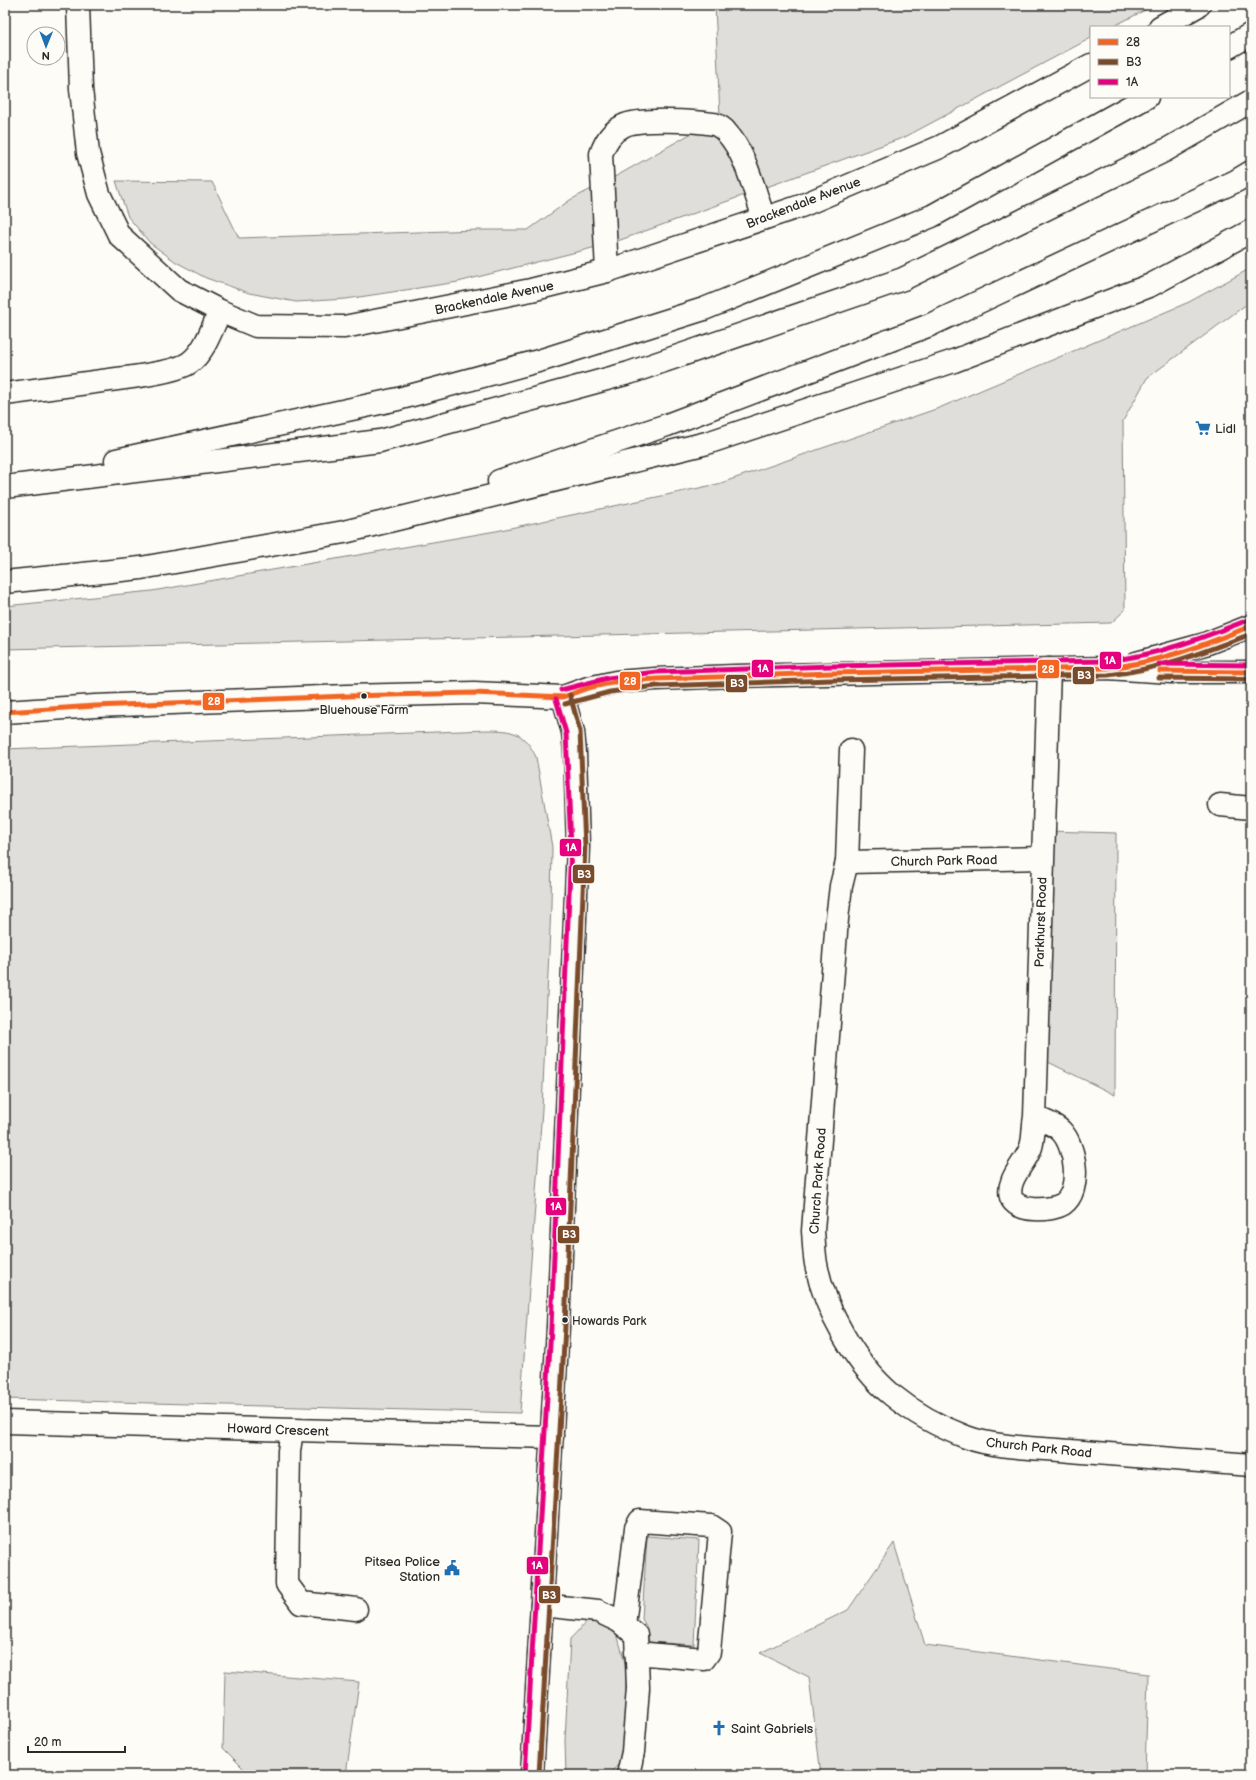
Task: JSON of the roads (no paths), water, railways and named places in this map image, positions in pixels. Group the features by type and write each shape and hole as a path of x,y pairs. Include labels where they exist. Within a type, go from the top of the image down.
{"main road":[{"name":"Brackendale Avenue","path":"78,5 80,89 88,153 99,194 119,235 179,290 220,311 256,326 344,327 531,290 607,271 801,206 940,147 1090,66"},
{"path":"1162,26 1200,5"},
{"path":"1230,46 1251,34"},
{"path":"5,486 398,399 542,360 704,309 932,216 1145,98"},
{"path":"5,486 380,441 629,373 903,279 1166,150 1251,101"},
{"path":"607,271 601,154 604,143 610,135 623,126 637,122 716,124 726,131 741,153 764,218"},
{"path":"344,532 667,425 930,325 1244,176"},
{"path":"5,582 141,568 344,532 707,443 954,361 1151,285 1251,231"},
{"path":"5,394 135,377 162,372 188,364 197,356 204,346 220,311"},
{"path":"1108,668 1144,662 1172,654 1205,644 1251,626"},
{"path":"5,712 95,706 347,696 474,693 563,697 588,688 616,682 656,679 870,672 1108,668 1171,672 1251,672"},
{"name":"Parkhurst Road","path":"1035,1116 1062,1132 1072,1149 1074,1156 1075,1167 1071,1196 1064,1204 1053,1208 1024,1208 1016,1204 1011,1197 1012,1182 1031,1147 1035,1116 1048,669"},
{"path":"532,1775 558,1327 578,846 575,753 572,732 563,697"},
{"name":"Church Park Road","path":"851,750 847,862 841,886 837,918 813,1231 816,1264 823,1292 834,1320 849,1344 872,1375 892,1395 930,1421 967,1437 1007,1446 1251,1465"},
{"path":"1220,805 1251,808"},
{"name":"Church Park Road","path":"847,862 1042,858"},
{"name":"Howard Crescent","path":"5,1422 552,1437"},
{"path":"292,1430 290,1451 287,1584 301,1602 356,1609"},
{"path":"624,1625 636,1528 640,1522 711,1526 720,1532 709,1652 704,1659 636,1653"},
{"path":"542,1605 598,1611 619,1620 636,1635 638,1688 633,1752 628,1775"}],"place":[{"name":"Lidl","path":"1203,428"},
{"name":"Bluehouse Farm","path":"364,696"},
{"name":"Howards Park","path":"565,1320"},
{"name":"Pitsea Police Station","path":"452,1568"},
{"name":"Saint Gabriels","path":"719,1728"}]}
